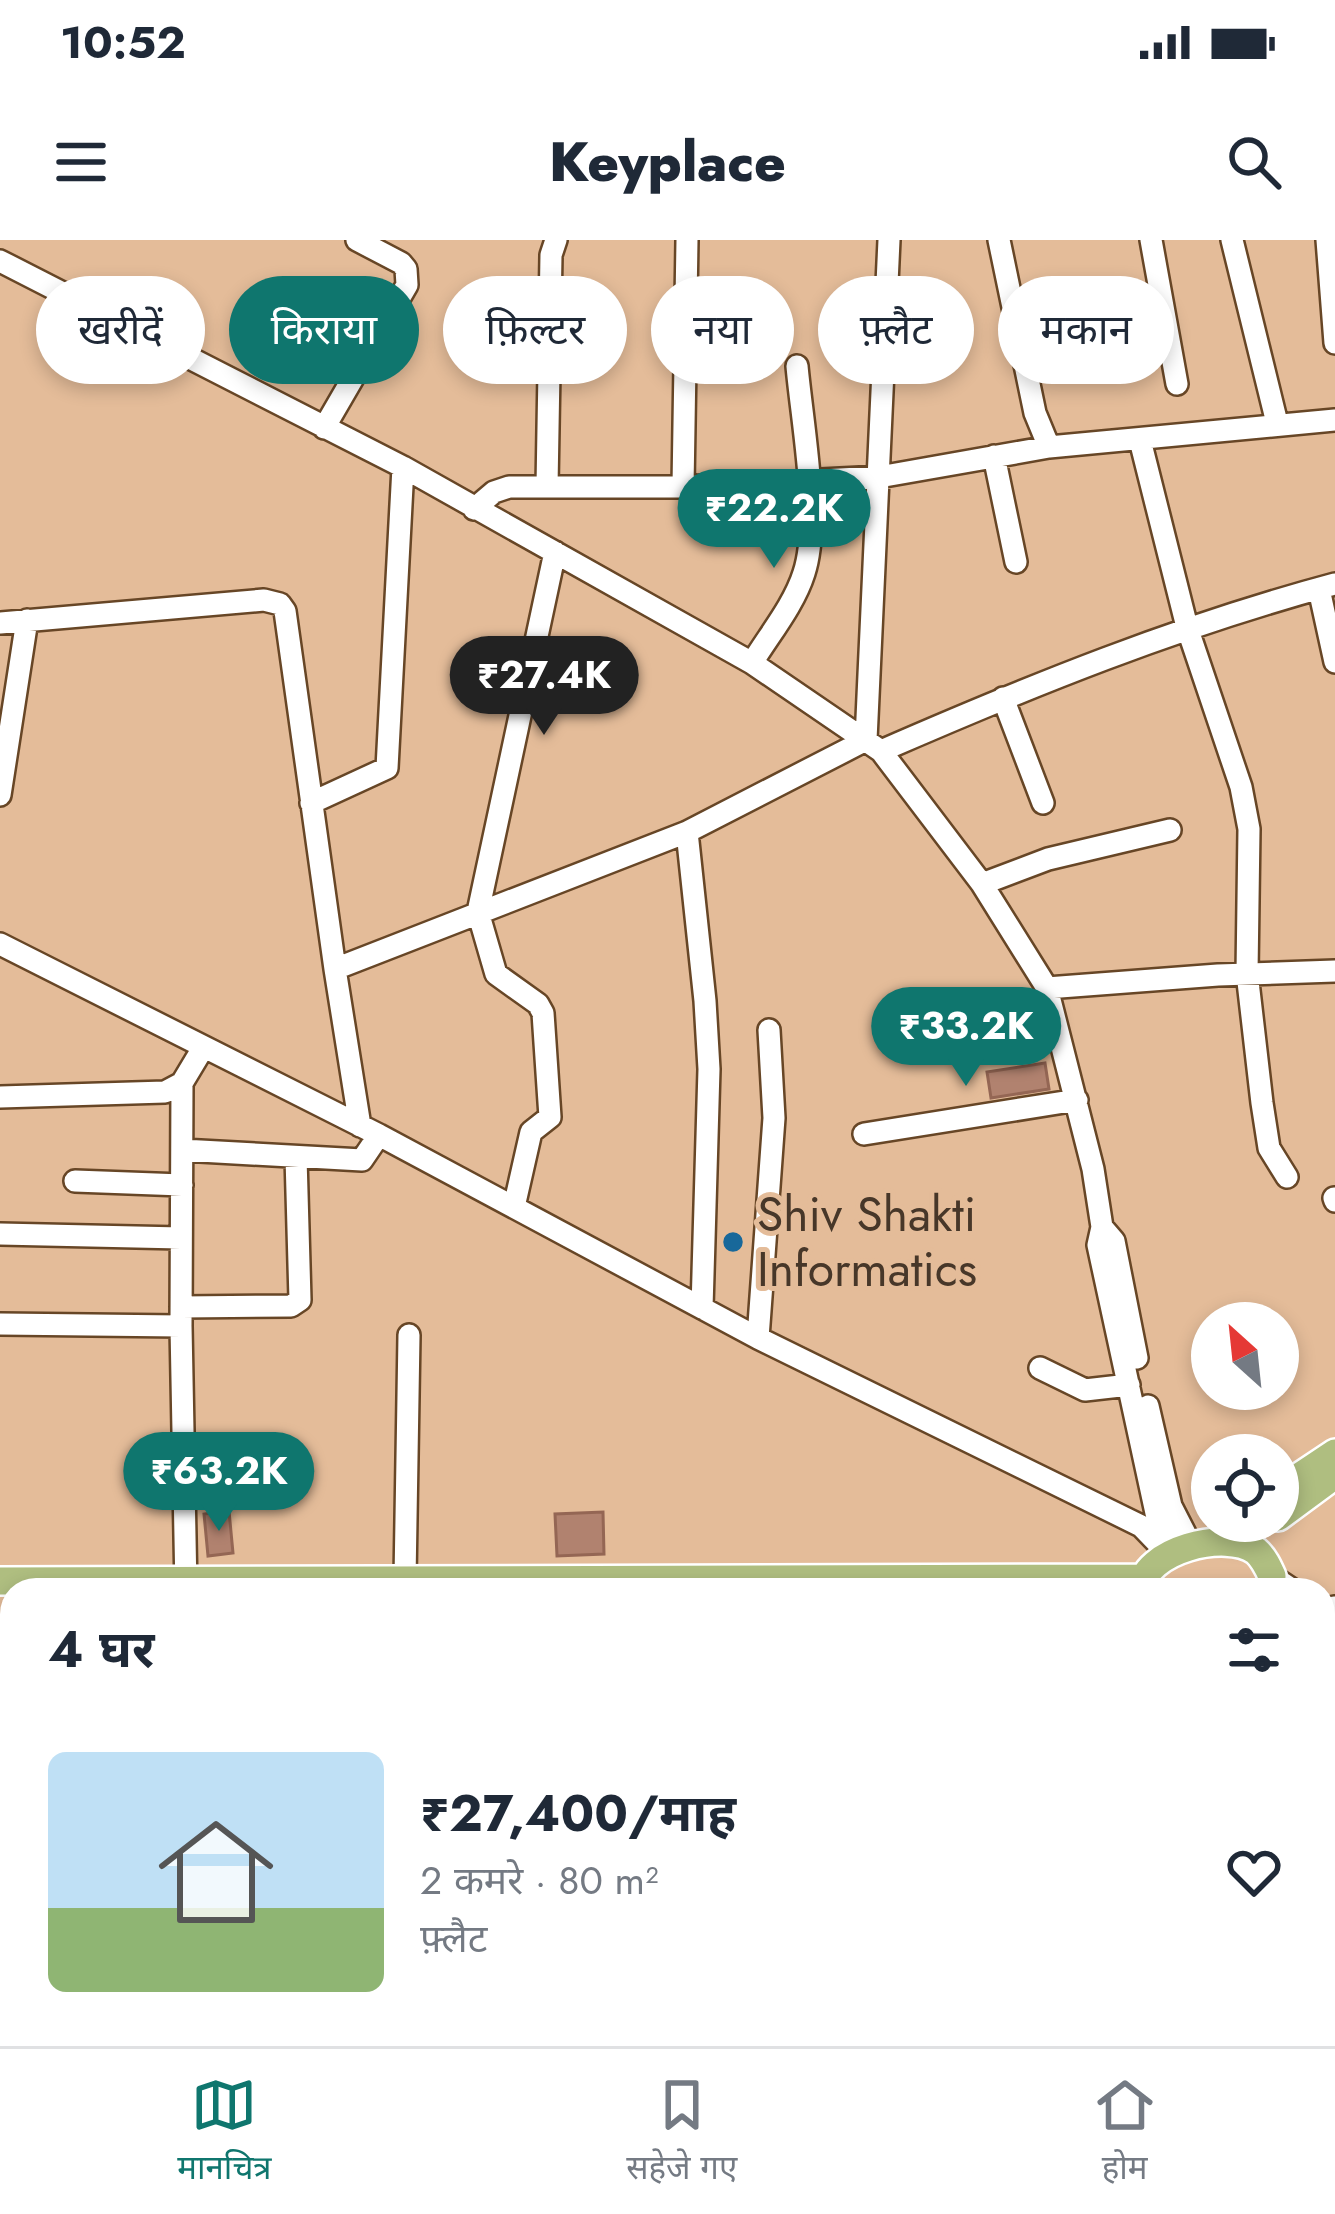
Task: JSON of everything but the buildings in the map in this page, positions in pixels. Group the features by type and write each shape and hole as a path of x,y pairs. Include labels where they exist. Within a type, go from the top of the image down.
{"main road":[{"path":"1299,1477 1335,1453"},
{"path":"1299,1502 1335,1474"},
{"path":"1146,1578 1157,1562 1202,1542"},
{"path":"1253,1549 1259,1542"},
{"path":"1188,1550 1238,1543 1253,1549 1274,1578"}],"street":[{"path":"10,240 0,260 404,467 752,663 874,745 982,884 1047,988 1094,1169 1102,1227 1098,1245 1156,1513 1188,1550"},
{"path":"547,486 551,255 556,240"},
{"path":"683,487 687,240"},
{"path":"874,745 890,240"},
{"path":"999,240 1006,276"},
{"path":"1151,240 1158,276"},
{"path":"1232,240 1276,423"},
{"path":"1327,240 1335,343"},
{"path":"324,428 407,285 401,263 370,243"},
{"path":"752,663 802,579 810,553 797,366"},
{"path":"1174,367 1177,384"},
{"path":"1028,384 1049,446"},
{"path":"474,509 494,492 547,486 683,487 879,477 1049,446 1335,420"},
{"path":"1140,440 1186,627 1241,787 1249,829 1247,973 1265,1130 1269,1148 1287,1177"},
{"path":"994,456 1016,562"},
{"path":"311,802 387,768 404,467"},
{"path":"514,1208 531,1132 550,1117 547,1024 538,1004 496,974 478,911 555,552"},
{"path":"334,969 687,832 874,745 1186,627 1327,586 1335,662"},
{"path":"0,623 264,600 280,604 285,611 334,969 370,1131 362,1160 182,1150"},
{"path":"0,795 27,620"},
{"path":"1003,698 1043,803"},
{"path":"982,884 1048,859 1170,830"},
{"path":"687,832 709,1070 701,1308"},
{"path":"0,944 370,1131 758,1338 1188,1550"},
{"path":"1047,988 1335,971"},
{"path":"758,1338 774,1118 769,1030"},
{"path":"186,1578 182,1083 203,1048"},
{"path":"0,1097 165,1092 182,1083"},
{"path":"863,1134 1076,1100"},
{"path":"0,1324 291,1306 300,1300 296,1157"},
{"path":"75,1180 182,1185"},
{"path":"1102,1227 1114,1241 1171,1506 1188,1550"},
{"path":"0,1234 182,1238"},
{"path":"405,1578 409,1335"},
{"path":"1040,1368 1085,1390 1129,1384"}],"place":[{"name":"Shiv Shakti Informatics","path":"733,1242"}]}
